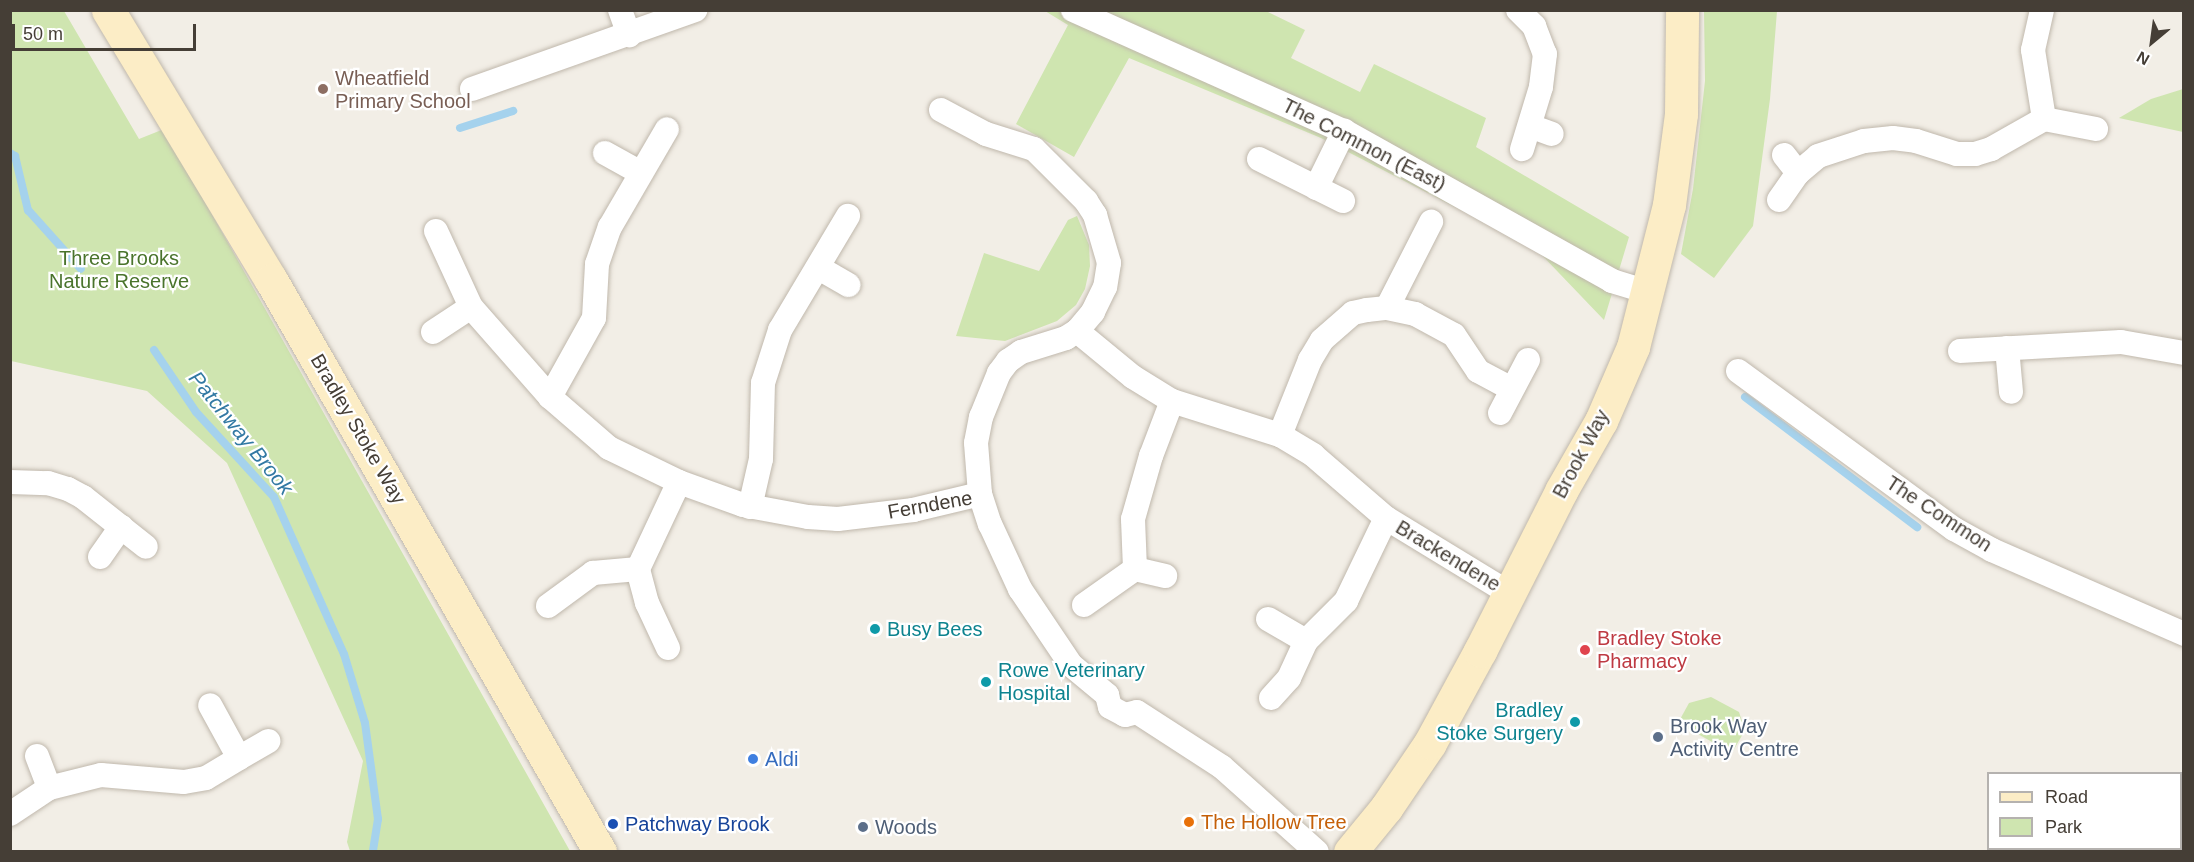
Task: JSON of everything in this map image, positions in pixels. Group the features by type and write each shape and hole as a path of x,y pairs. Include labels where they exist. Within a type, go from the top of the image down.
{"street":[{"name":"Bradley Stoke Way","path":"108,10 271,280 600,852"},
{"path":"620,10 629,35"},
{"path":"472,88 629,35 660,16 695,10"},
{"name":"The Common (East)","path":"1073,10 1344,131 1612,281 1648,292"},
{"path":"1518,10 1534,26 1545,54 1541,87 1541,130 1522,149"},
{"name":"Brook Way","path":"1350,852 1386,808 1430,743 1561,491 1601,421 1633,347 1669,205 1681,114 1682,10"},
{"path":"2042,10 2033,50 2044,119"},
{"path":"941,110 986,134 1034,149 1086,201 1095,214 1108,263 1106,279 1094,312 1077,331 1050,345 1021,352 1008,361 999,373 981,417 976,442 981,494"},
{"path":"1779,200 1791,164 1864,141 1893,138 1916,141 1957,154 1975,154 1991,149 2044,119 2096,129"},
{"path":"550,397 594,318 597,264 610,227 667,129"},
{"path":"1316,188 1344,131"},
{"path":"605,153 640,174"},
{"path":"1259,159 1343,201"},
{"path":"750,507 761,459 763,383 780,330 848,216"},
{"path":"1387,308 1431,222"},
{"name":"Ferndene","path":"436,231 471,308 550,397 609,448 679,483 750,507 838,519 914,510 981,494 1002,553 1031,608 1071,665 1107,695 1120,691 1135,700 1137,712 1222,767 1317,852"},
{"path":"819,268 849,285"},
{"path":"433,332 471,308"},
{"path":"1280,435 1310,360 1322,340 1353,313 1387,308 1415,314 1454,335 1478,371 1512,389"},
{"name":"Brackendene","path":"1077,331 1133,377 1172,401 1280,435 1313,455 1386,518 1509,593"},
{"path":"1960,351 2121,342 2184,354"},
{"path":"2007,348 2011,392"},
{"path":"1500,413 1528,360"},
{"name":"The Common","path":"1740,378 1954,529 1992,550 2184,634"},
{"path":"1135,569 1133,519 1151,456 1172,401"},
{"path":"10,482 48,483 68,489 82,497 146,547"},
{"path":"668,648 647,603 638,569 679,483"},
{"name":"Brackendene","path":"1271,698 1289,678 1306,641 1346,601 1386,518"},
{"path":"100,557 121,527"},
{"path":"548,606 593,573 638,569"},
{"path":"1084,605 1135,569 1165,576"},
{"path":"1268,619 1306,641"},
{"path":"210,705 239,758"},
{"path":"10,814 49,788 101,775 184,782 206,778 269,741"},
{"path":"37,756 49,788"}],"green space":[{"name":"Three Brooks Nature Reserve","path":"11,11 64,11 139,139 164,129 570,851 350,851 347,842 363,761 227,463 147,391 11,361"},
{"path":"1045,11 1266,11 1305,30 1291,58 1360,92 1374,64 1486,118 1476,147 1629,237 1604,320 1536,249 1321,138 1129,58 1074,157 1016,124 1068,25"},
{"path":"1704,11 1777,11 1770,99 1753,226 1714,278 1681,254 1693,189 1705,81"},
{"path":"2183,89 2183,132 2119,118 2151,99"},
{"path":"1077,216 1089,245 1090,266 1085,289 1076,305 1057,321 1005,341 956,336 984,253 1039,271 1068,220"},
{"path":"1711,697 1739,712 1745,730 1732,753 1678,723 1689,703"}],"waterway":[{"path":"460,128 513,111"},
{"name":"Patchway Brook","path":"10,153 15,156 28,210 81,269"},
{"name":"Patchway Brook","path":"154,350 196,412 274,497 344,654 365,723 378,819 373,852"},
{"path":"1745,397 1917,527"}],"place":[{"name":"Wheatfield Primary School","path":"323,89"},
{"name":"Busy Bees","path":"875,629"},
{"name":"Bradley Stoke Pharmacy","path":"1585,650"},
{"name":"Rowe Veterinary Hospital","path":"986,682"},
{"name":"Bradley Stoke Surgery","path":"1575,722"},
{"name":"Brook Way Activity Centre","path":"1658,737"},
{"name":"Aldi","path":"753,759"},
{"name":"The Hollow Tree","path":"1189,822"},
{"name":"Patchway Brook","path":"613,824"},
{"name":"Woods","path":"863,827"}]}
